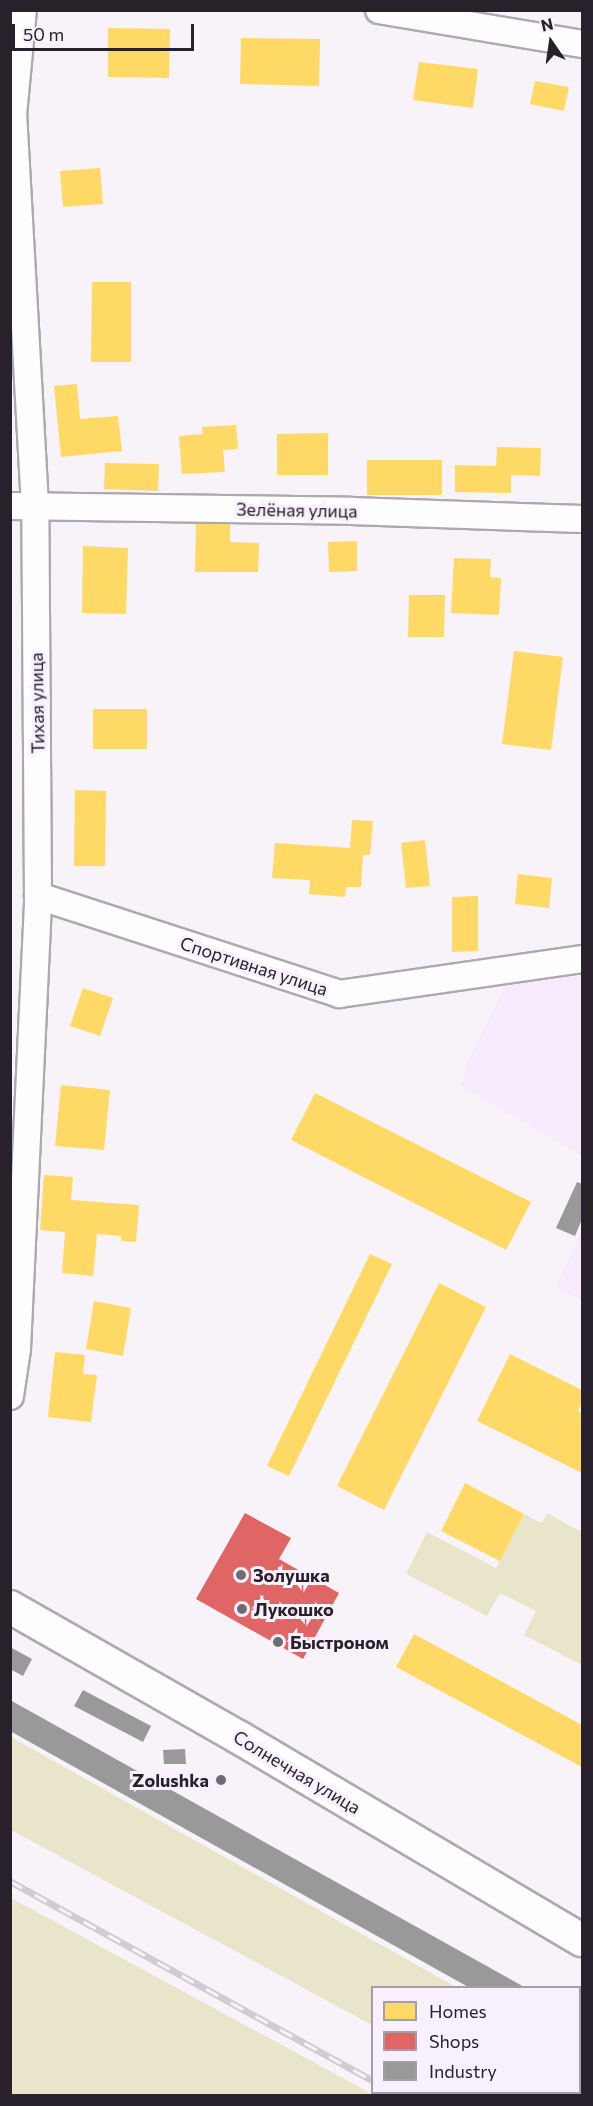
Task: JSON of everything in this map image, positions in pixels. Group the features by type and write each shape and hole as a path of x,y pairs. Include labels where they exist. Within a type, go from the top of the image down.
{"street":[{"name":"Тихая улица","path":"10,1396 17,1349 39,896 23,506 13,115 23,10"},
{"path":"380,10 582,44"},
{"name":"Зелёная улица","path":"23,506 339,511 582,519"},
{"name":"Спортивная улица","path":"39,896 339,994 582,958"},
{"name":"Солнечная улица","path":"10,1607 240,1738 582,1940"}],"shaded area":[{"path":"582,975 582,1156 461,1086 469,1058 506,986"},
{"path":"582,1229 582,1301 556,1288"},
{"path":"547,1513 582,1532 582,1665 524,1635 536,1611 500,1593 487,1616 406,1574 427,1532 496,1568 524,1514 542,1523"},
{"path":"11,1737 454,1986 371,1986 371,2024 11,1830"},
{"path":"10,1898 374,2095 11,2095"}],"building: Homes":[{"path":"108,28 170,29 169,78 108,77"},
{"path":"241,38 320,39 319,86 240,84"},
{"path":"419,62 478,69 473,108 413,100"},
{"path":"535,81 569,87 564,111 530,104"},
{"path":"100,168 103,204 63,207 60,171"},
{"path":"92,282 131,282 131,362 91,362"},
{"path":"77,384 80,419 118,416 122,451 61,457 54,386"},
{"path":"236,425 238,449 223,450 225,472 182,474 179,436 203,434 202,427"},
{"path":"328,433 328,475 277,475 277,434"},
{"path":"497,447 541,448 540,476 511,475 511,493 455,492 455,465 496,466"},
{"path":"367,460 442,460 442,495 367,495"},
{"path":"105,463 159,464 158,491 104,489"},
{"path":"196,521 230,522 230,542 259,543 258,572 195,572"},
{"path":"357,541 357,571 329,572 328,542"},
{"path":"83,546 128,548 126,614 82,613"},
{"path":"454,558 491,559 490,577 501,578 499,615 451,613"},
{"path":"409,595 445,595 444,637 408,637"},
{"path":"514,651 563,657 551,750 502,744"},
{"path":"93,709 147,709 147,749 93,749"},
{"path":"75,790 106,791 105,866 74,866"},
{"path":"352,820 373,821 370,855 363,855 361,887 346,887 345,897 309,894 310,880 272,878 275,843 350,848"},
{"path":"425,840 430,886 406,888 401,843"},
{"path":"518,874 552,878 549,908 515,904"},
{"path":"478,896 478,951 452,952 452,897"},
{"path":"83,988 113,998 100,1036 70,1026"},
{"path":"61,1085 110,1090 104,1150 55,1146"},
{"path":"315,1093 531,1202 506,1250 291,1140"},
{"path":"44,1175 73,1177 71,1200 139,1205 136,1242 121,1241 121,1236 97,1234 93,1276 62,1273 65,1232 40,1230"},
{"path":"370,1254 392,1264 289,1476 267,1466"},
{"path":"439,1283 486,1307 384,1510 337,1486"},
{"path":"94,1301 131,1308 123,1356 86,1349"},
{"path":"55,1352 85,1355 83,1374 97,1375 91,1422 48,1417"},
{"path":"510,1354 582,1390 582,1402 578,1411 582,1414 582,1473 477,1421"},
{"path":"465,1483 524,1514 500,1561 441,1531"},
{"path":"414,1634 582,1725 582,1767 396,1667"}],"building: Shops":[{"path":"245,1513 291,1538 279,1559 339,1593 303,1659 196,1599"}],"building: Industry":[{"path":"577,1182 582,1184 582,1219 575,1236 556,1228"},
{"path":"10,1647 32,1659 23,1676 10,1669"},
{"path":"83,1690 151,1726 143,1742 74,1706"},
{"path":"10,1700 522,1986 466,1986 10,1731"},
{"path":"185,1749 186,1764 164,1764 163,1750"},
{"path":"581,2018 582,2019 581,2050"}],"railway":[{"path":"10,1881 371,2079"}],"place":[{"name":"Золушка","path":"241,1575"},
{"name":"Лукошко","path":"242,1609"},
{"name":"Быстроном","path":"278,1642"},
{"name":"Zolushka","path":"221,1780"}]}
